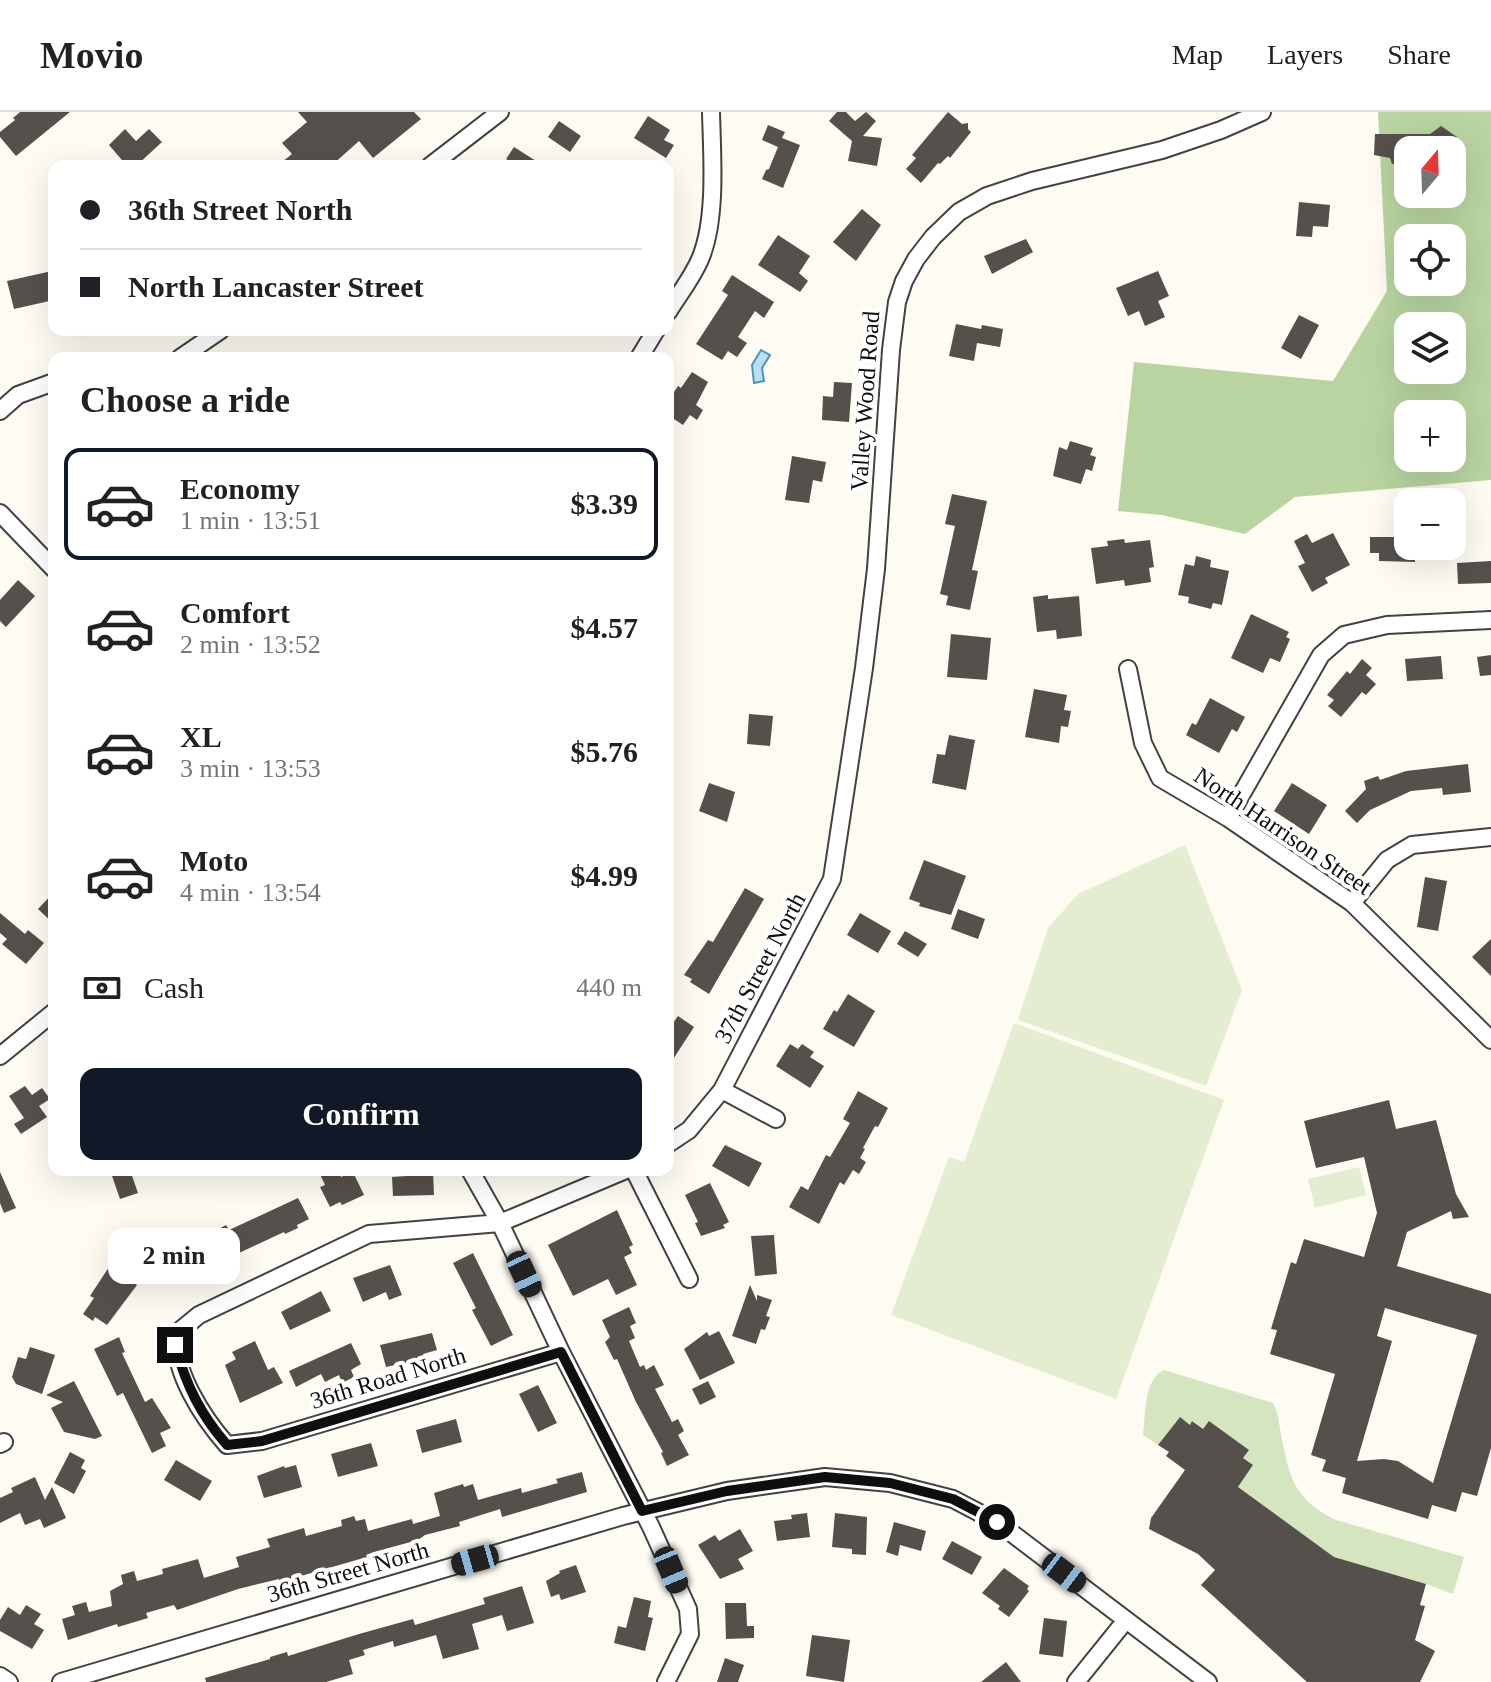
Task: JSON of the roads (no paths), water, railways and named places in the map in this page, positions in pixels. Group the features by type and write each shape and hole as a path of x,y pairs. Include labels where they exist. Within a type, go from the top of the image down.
{"street":[{"path":"438,160 500,112"},
{"path":"674,302 705,244 710,211 711,112"},
{"name":"Valley Wood Road","path":"846,790 876,569 897,302 916,259 959,212 987,196 1032,181 1162,150 1262,112"},
{"path":"189,352 212,336"},
{"path":"0,411 18,395 48,384"},
{"path":"0,513 48,563"},
{"path":"1228,818 1321,655 1344,635 1387,625 1491,620"},
{"name":"North Harrison Street","path":"1128,669 1143,743 1160,778 1228,818 1352,903 1491,1040"},
{"name":"37th Street North","path":"674,1140 689,1130 722,1090 824,898 835,866 846,790"},
{"path":"1352,903 1387,860 1412,845 1491,837"},
{"path":"0,1056 48,1017"},
{"path":"722,1090 776,1119"},
{"path":"473,1176 500,1223 688,1609 690,1634 666,1682"},
{"path":"500,1223 612,1176"},
{"path":"637,1176 689,1279"},
{"name":"36th Road North","path":"500,1223 369,1234 199,1315 177,1333 175,1345 204,1419 227,1445 262,1441 561,1352"},
{"name":"36th Street North","path":"61,1682 642,1511 727,1491 825,1477 890,1483 953,1499 997,1522 1208,1682"},
{"path":"1076,1682 1126,1620"},
{"path":"0,1676 9,1682"}],"water":[{"path":"761,350 770,355 762,368 764,381 754,383 752,365"}]}
